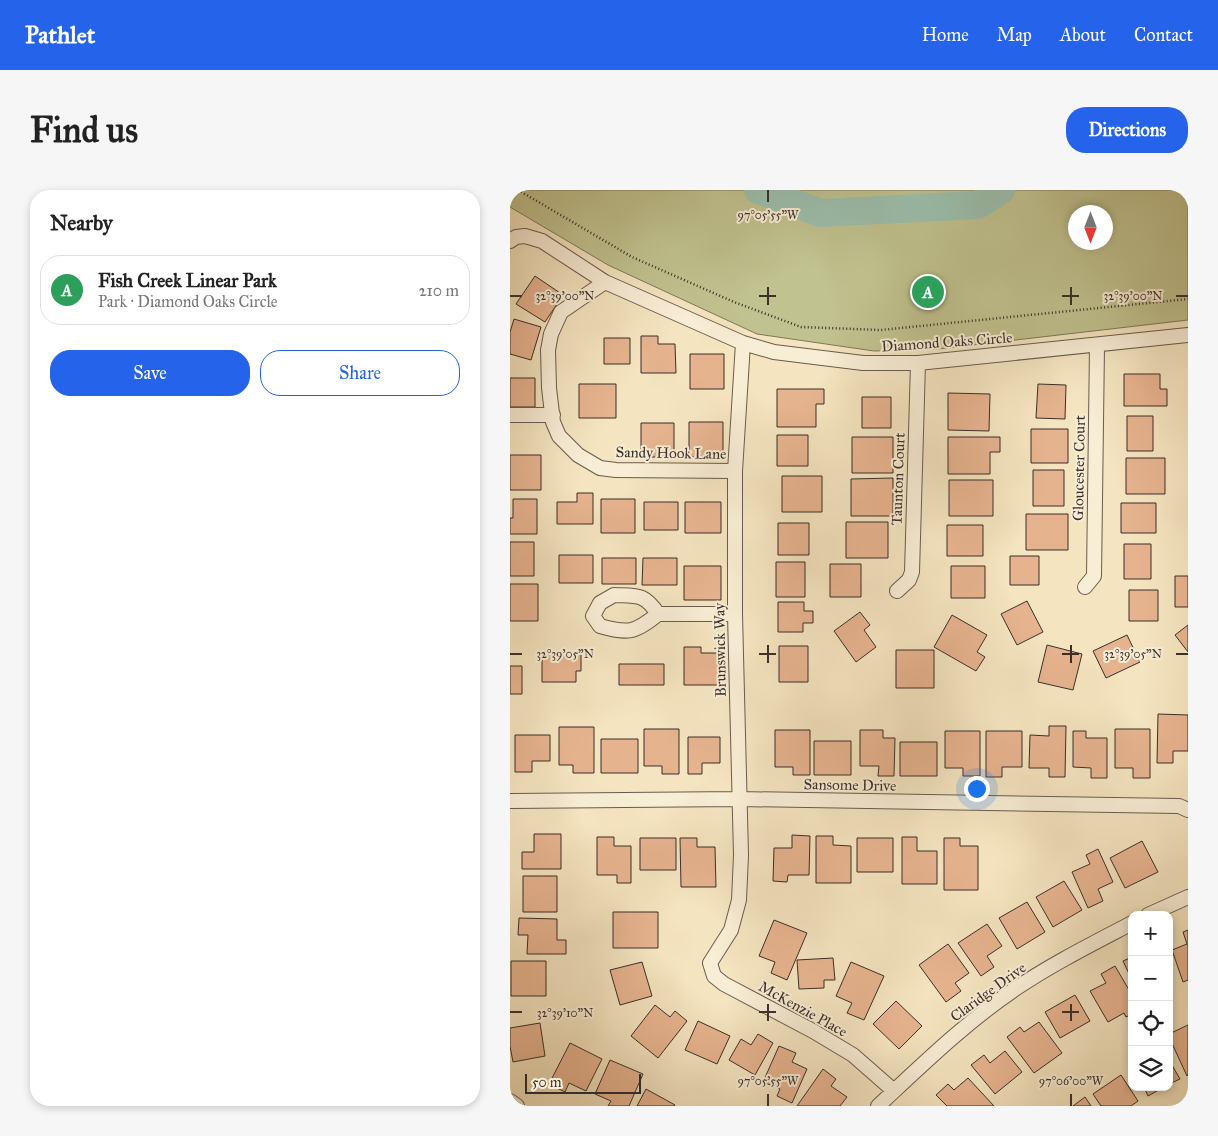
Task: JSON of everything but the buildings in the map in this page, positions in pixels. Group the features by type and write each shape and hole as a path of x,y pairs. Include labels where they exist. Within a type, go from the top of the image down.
{"street":[{"name":"Diamond Oaks Circle","path":"510,241 516,237 525,236 542,241 605,282 743,342 774,352 853,362 918,363 1097,346 1188,335"},
{"name":"Sandy Hook Lane","path":"605,282 560,312 551,334 548,350 549,388 553,422 559,436 578,455 600,468 616,470 735,471"},
{"name":"Brunswick Way","path":"717,951 731,930 739,900 735,471 743,342"},
{"name":"Gloucester Court","path":"1085,587 1094,576 1097,346"},
{"name":"Taunton Court","path":"897,591 908,580 912,572 918,363"},
{"path":"510,415 553,416"},
{"path":"658,614 735,614"},
{"name":"Sansome Drive","path":"510,801 739,799 1179,806 1188,810"},
{"path":"1157,911 1188,897"},
{"name":"Claridge Drive","path":"878,1106 940,1048 1015,989 1078,951 1128,925"},
{"name":"McKenzie Place","path":"717,951 710,962 714,976 724,984 813,1031 853,1055 894,1091"},
{"path":"510,1102 517,1106"}],"path":[{"path":"518,190 632,257 734,302 801,327 881,330 1188,298"}],"green space":[{"path":"510,190 1188,190 1188,320 938,349 874,351 757,334 608,265 510,207"}],"waterway":[{"path":"758,190 821,213 978,205 1001,190"}],"place":[{"name":"Fish Creek Linear Park","path":"928,292"}]}
